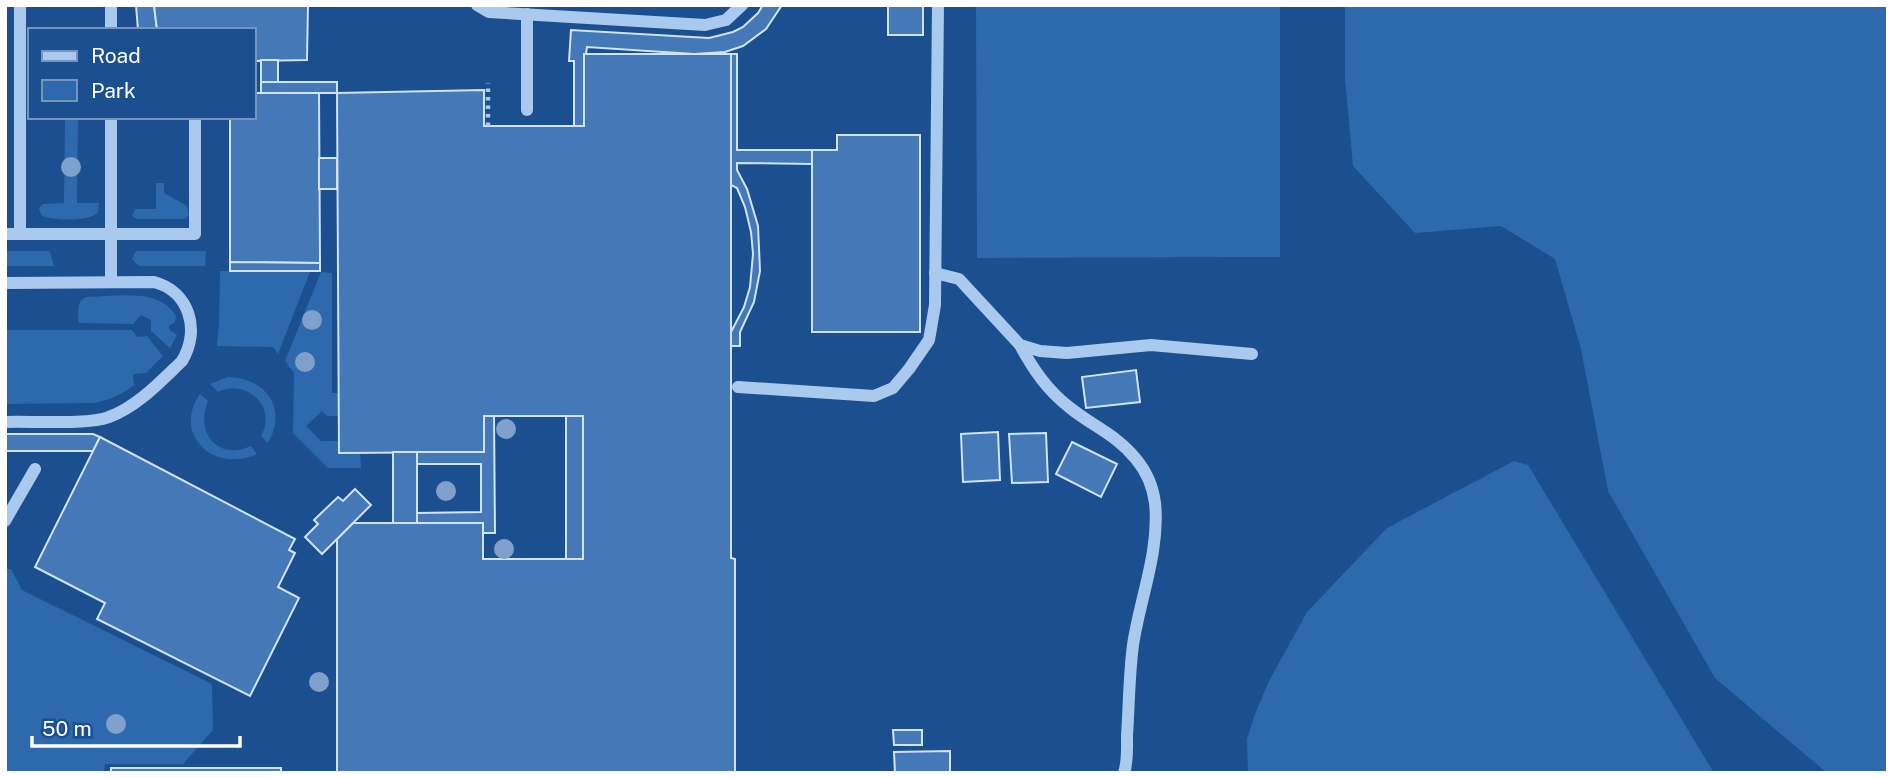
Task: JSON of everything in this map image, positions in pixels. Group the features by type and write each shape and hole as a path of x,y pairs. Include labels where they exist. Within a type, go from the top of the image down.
{"street":[{"path":"20,5 20,234"},
{"path":"111,5 111,28"},
{"path":"477,5 489,12 705,25 726,20 741,5"},
{"path":"738,387 873,396 893,388 929,341 935,305 937,5"},
{"path":"527,14 527,110"},
{"path":"111,119 111,282"},
{"path":"5,234 195,234 195,119"},
{"path":"935,273 959,279 1020,345 1034,372 1052,393 1069,408 1111,434 1137,460 1149,478 1155,502 1154,539 1148,585 1139,609 1133,648 1124,773"},
{"path":"5,283 154,282 174,291 184,302 191,333 187,352 182,360 130,408 106,419 5,422"},
{"path":"1020,345 1040,351 1067,353 1152,345 1252,354"},
{"path":"5,521 35,469"}],"path":[{"path":"488,82 488,126"}],"green space":[{"path":"976,5 1280,5 1280,257 977,258"},
{"path":"1345,5 1888,5 1888,773 1827,773 1715,678 1608,491 1581,349 1555,259 1501,226 1415,233 1353,166 1345,78"},
{"path":"65,119 78,119 77,203 99,203 98,212 88,218 71,220 41,215 39,208 43,204 64,203"},
{"path":"156,183 164,183 164,193 187,206 189,215 185,219 137,219 132,216 135,209 156,209"},
{"path":"5,251 48,251 54,266 5,266"},
{"path":"136,251 206,251 205,266 139,266 132,259"},
{"path":"220,271 310,272 278,354 273,347 217,346"},
{"path":"321,272 332,273 332,393 338,393 338,416 327,416 322,411 306,426 321,441 339,441 339,453 360,452 361,468 328,468 293,433 294,373 285,361"},
{"path":"123,295 148,297 159,301 176,316 175,322 169,326 177,335 170,348 151,331 151,320 141,315 133,324 79,323 79,305 86,297"},
{"path":"5,330 132,330 137,337 147,336 163,356 146,373 133,374 134,385 129,389 105,400 94,403 5,404"},
{"path":"228,377 253,383 270,397 276,418 268,443 261,436 265,415 256,398 239,389 218,392 210,384"},
{"path":"200,394 208,401 205,424 212,441 229,450 251,446 257,454 241,459 226,459 212,454 202,446 194,436 191,423 193,409"},
{"path":"1514,461 1528,465 1714,773 1248,773 1247,739 1255,714 1268,683 1307,612 1387,528"},
{"path":"5,569 11,569 22,590 212,684 213,730 183,764 105,764 104,773 5,773"}],"building":[{"path":"136,5 154,5 157,28 138,28"},
{"path":"154,5 308,5 307,60 256,61 256,28 157,28"},
{"path":"763,5 782,5 766,29 743,46 725,52 694,54 587,47 584,54 584,126 574,126 574,61 569,61 571,30 709,38 743,27"},
{"path":"888,5 923,5 923,35 888,35"},
{"path":"584,54 731,54 731,558 735,559 735,773 337,773 337,539 353,523 483,523 483,559 583,559 583,416 484,416 484,452 339,453 337,93 484,90 484,126 584,126"},
{"path":"731,54 737,54 737,150 812,150 812,164 737,163 737,170 747,189 758,226 760,271 754,302 740,332 740,346 731,346 731,332 744,307 750,287 753,254 745,207 737,188 731,185"},
{"path":"261,60 278,60 278,82 261,82"},
{"path":"261,82 337,82 337,93 261,93"},
{"path":"256,93 319,93 320,263 230,262 230,119 256,119"},
{"path":"837,135 920,135 920,332 812,332 812,150 837,150"},
{"path":"319,158 337,158 337,189 319,189"},
{"path":"230,262 320,263 320,271 230,271"},
{"path":"1136,370 1140,402 1086,408 1082,377"},
{"path":"484,416 494,416 495,533 483,533 483,523 417,523 417,513 481,512 481,464 417,464 417,452 484,452"},
{"path":"566,416 583,416 583,559 566,559"},
{"path":"998,432 1000,480 963,482 961,434"},
{"path":"1046,433 1048,482 1012,483 1009,434"},
{"path":"5,434 93,434 100,437 93,451 5,451"},
{"path":"100,437 295,539 289,550 295,553 278,587 299,598 250,696 97,619 105,603 35,567"},
{"path":"1072,442 1117,464 1101,497 1056,474"},
{"path":"393,452 417,452 417,523 393,523"},
{"path":"355,489 371,505 322,554 305,537 318,524 314,520 338,497 343,501"},
{"path":"893,730 922,730 922,745 894,745"},
{"path":"950,751 950,773 895,773 894,752"},
{"path":"111,768 281,768 281,773 111,773"}]}
